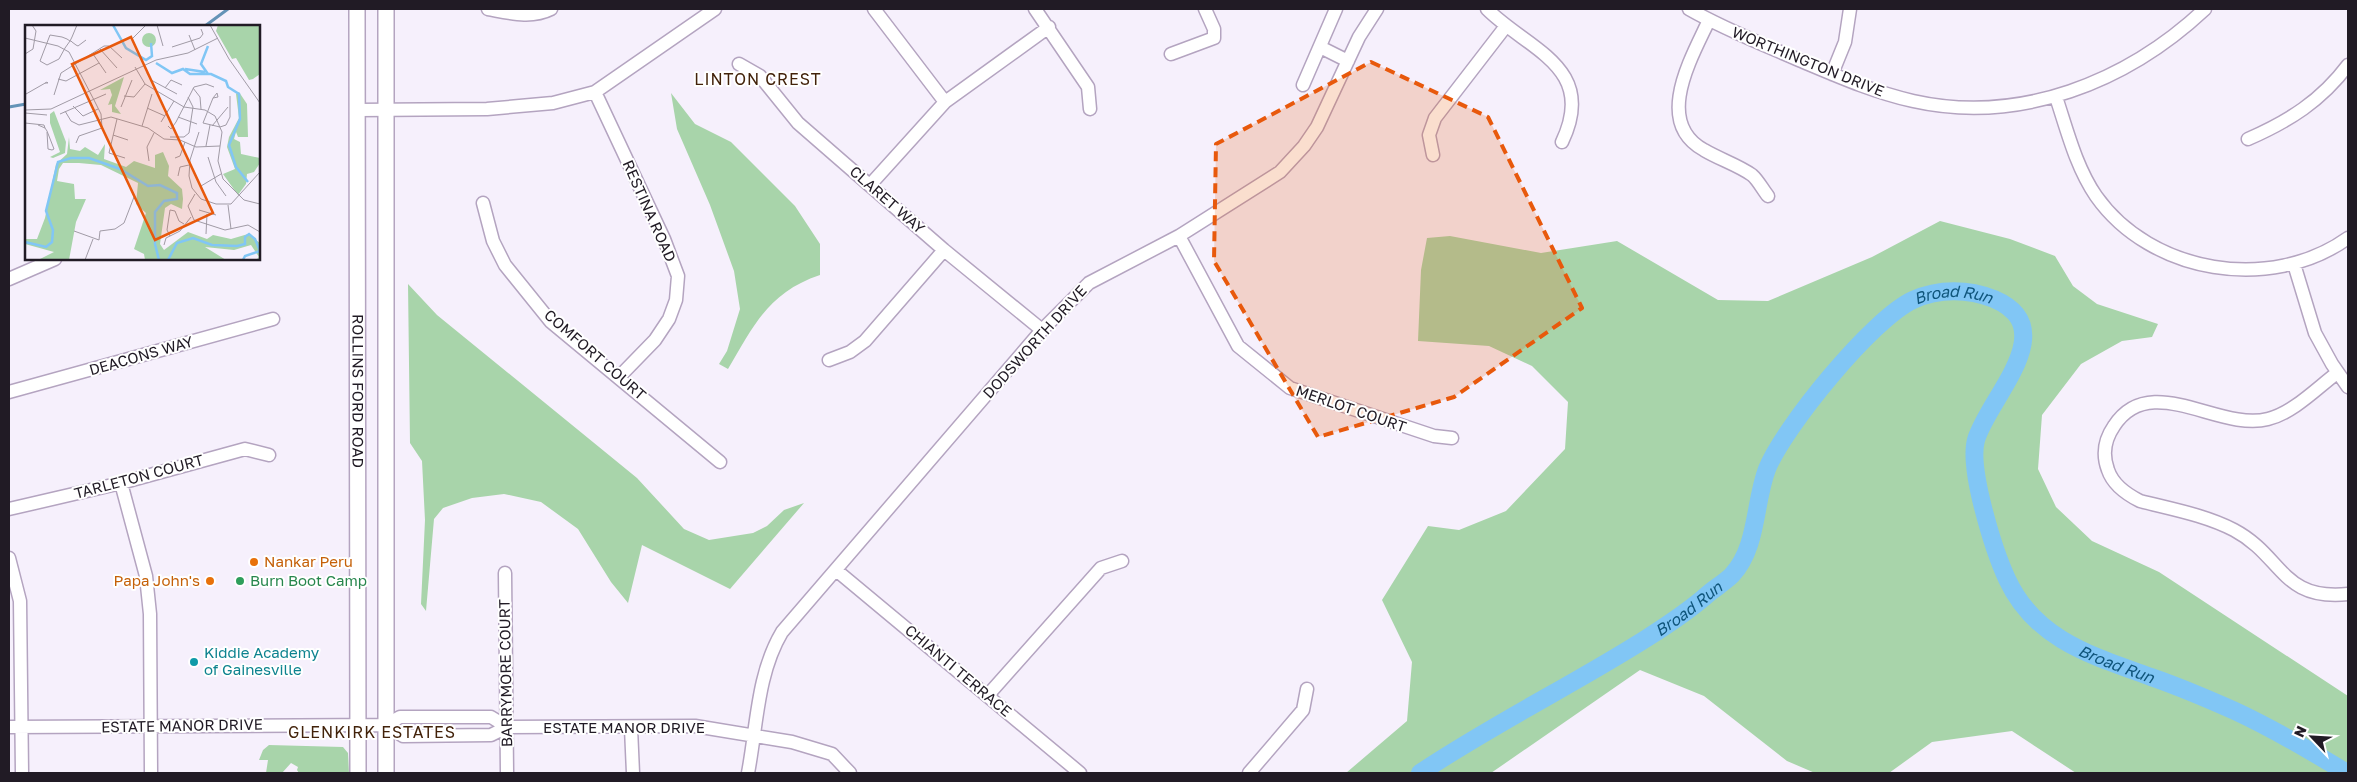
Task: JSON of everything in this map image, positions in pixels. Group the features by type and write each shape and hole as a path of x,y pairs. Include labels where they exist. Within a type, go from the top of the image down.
{"main road":[{"name":"ROLLINS FORD ROAD","path":"356,9 358,773"},
{"name":"ROLLINS FORD ROAD","path":"386,9 386,773"}],"street":[{"path":"488,9 521,15 545,12 551,9"},
{"path":"357,110 487,109 544,104 594,92 715,9"},
{"path":"874,9 945,102"},
{"path":"1035,9 1088,87 1090,109"},
{"path":"1171,54 1214,38 1214,29 1205,9"},
{"path":"1303,85 1336,9"},
{"name":"DODSWORTH DRIVE","path":"748,773 761,689 772,648 782,632 1042,330 1089,283 1179,236 1265,183 1286,166 1304,146 1317,127 1348,61 1377,9"},
{"path":"1487,9 1506,26 1548,55 1565,79 1572,102 1571,117 1562,142"},
{"name":"WORTHINGTON DRIVE","path":"1689,9 1709,20 1832,74 1886,94 1953,107 2011,105 2056,97 2096,83 2123,69 2170,38 2205,9"},
{"path":"1832,74 1845,42 1850,9"},
{"path":"1709,20 1685,70 1681,84 1679,95 1682,123 1694,143 1752,176 1768,196"},
{"path":"1432,155 1429,135 1435,118 1506,26"},
{"path":"870,185 945,102 1049,27"},
{"path":"1320,47 1348,61"},
{"name":"CLARET WAY","path":"739,64 760,76 798,123 944,250 1042,330"},
{"path":"2248,139 2297,115 2319,98 2347,68"},
{"name":"RESTINA ROAD","path":"594,92 664,239 678,276 676,300 669,319 656,340 619,377"},
{"path":"2056,97 2086,179 2108,211 2135,234 2173,255 2210,266 2255,269 2294,264 2318,255 2348,238"},
{"name":"COMFORT COURT","path":"483,203 493,241 505,265 552,322 720,462"},
{"name":"MERLOT COURT","path":"1179,236 1238,346 1290,388 1434,436 1452,438"},
{"path":"829,360 850,352 865,341 944,250"},
{"path":"9,278 53,260"},
{"path":"2294,264 2315,333 2337,373 2348,387"},
{"name":"DEACONS WAY","path":"9,392 274,319"},
{"path":"2337,373 2284,412 2269,419 2243,420 2167,402 2142,404 2132,409 2117,422 2107,440 2105,461 2112,479 2130,496 2208,519 2237,532 2305,590 2328,596 2348,594"},
{"name":"TARLETON COURT","path":"9,509 121,483 245,449 269,455"},
{"path":"121,483 146,576 150,614 151,773"},
{"path":"9,558 20,601 22,773"},
{"path":"988,696 1101,568 1122,561"},
{"name":"CHIANTI TERRACE","path":"836,570 1080,773"},
{"name":"BARRYMORE COURT","path":"505,573 507,773"},
{"path":"1248,773 1303,710 1307,688"},
{"name":"ESTATE MANOR DRIVE","path":"9,727 386,725 400,717 491,717 507,727"},
{"name":"ESTATE MANOR DRIVE","path":"386,725 402,736 491,735 507,727 631,728 695,726 792,742 832,754 850,773"},
{"path":"631,728 633,773"}],"highlighted area":[{"path":"1371,62 1488,117 1582,308 1454,397 1318,437 1214,261 1216,144"}],"green space":[{"path":"671,93 695,124 731,142 795,206 820,244 820,275 802,282 775,301 755,324 728,369 719,364 727,351 740,309 734,271 710,205 677,129"},
{"path":"1940,221 2010,239 2055,256 2073,286 2097,304 2158,324 2152,337 2122,341 2081,364 2042,415 2038,469 2056,507 2092,541 2159,572 2348,696 2348,773 2076,773 2012,731 1932,742 1889,773 1815,773 1787,761 1704,696 1640,670 1491,773 1346,773 1407,721 1412,662 1382,600 1428,526 1459,530 1506,511 1565,449 1568,402 1532,366 1489,346 1418,341 1421,270 1427,238 1450,236 1541,253 1617,241 1718,300 1768,301 1872,257"},
{"path":"408,284 437,315 637,478 684,529 709,540 753,533 767,526 784,510 804,503 730,589 642,545 628,603 611,582 578,529 541,502 504,494 472,498 443,508 434,519 426,611 421,604 425,520 422,461 410,443"},
{"path":"269,745 343,747 348,753 349,773 299,773 298,767 291,763 282,773 266,773 268,760 259,760 263,750"}],"waterway":[{"path":"206,25 228,9"},
{"path":"9,107 25,104"},
{"name":"Broad Run","path":"1420,773 1647,638 1686,612 1729,578 1747,551 1767,469 1776,450 1810,402 1853,351 1896,311 1923,296 1954,291 1974,293 1994,299 2014,312 2022,328 2022,346 2016,365 1983,423 1976,440 1975,453 1979,489 1989,530 2007,579 2019,600 2033,617 2068,643 2087,653 2183,689 2235,711 2306,748 2347,773"}],"place":[{"name":"Nankar Peru","path":"254,562"},
{"name":"Papa John's","path":"210,581"},
{"name":"Burn Boot Camp","path":"240,581"},
{"name":"Kiddie Academy of Gainesville","path":"194,662"}],"district":[{"name":"LINTON CREST","path":"758,79"},
{"name":"GLENKIRK ESTATES","path":"372,732"}]}
